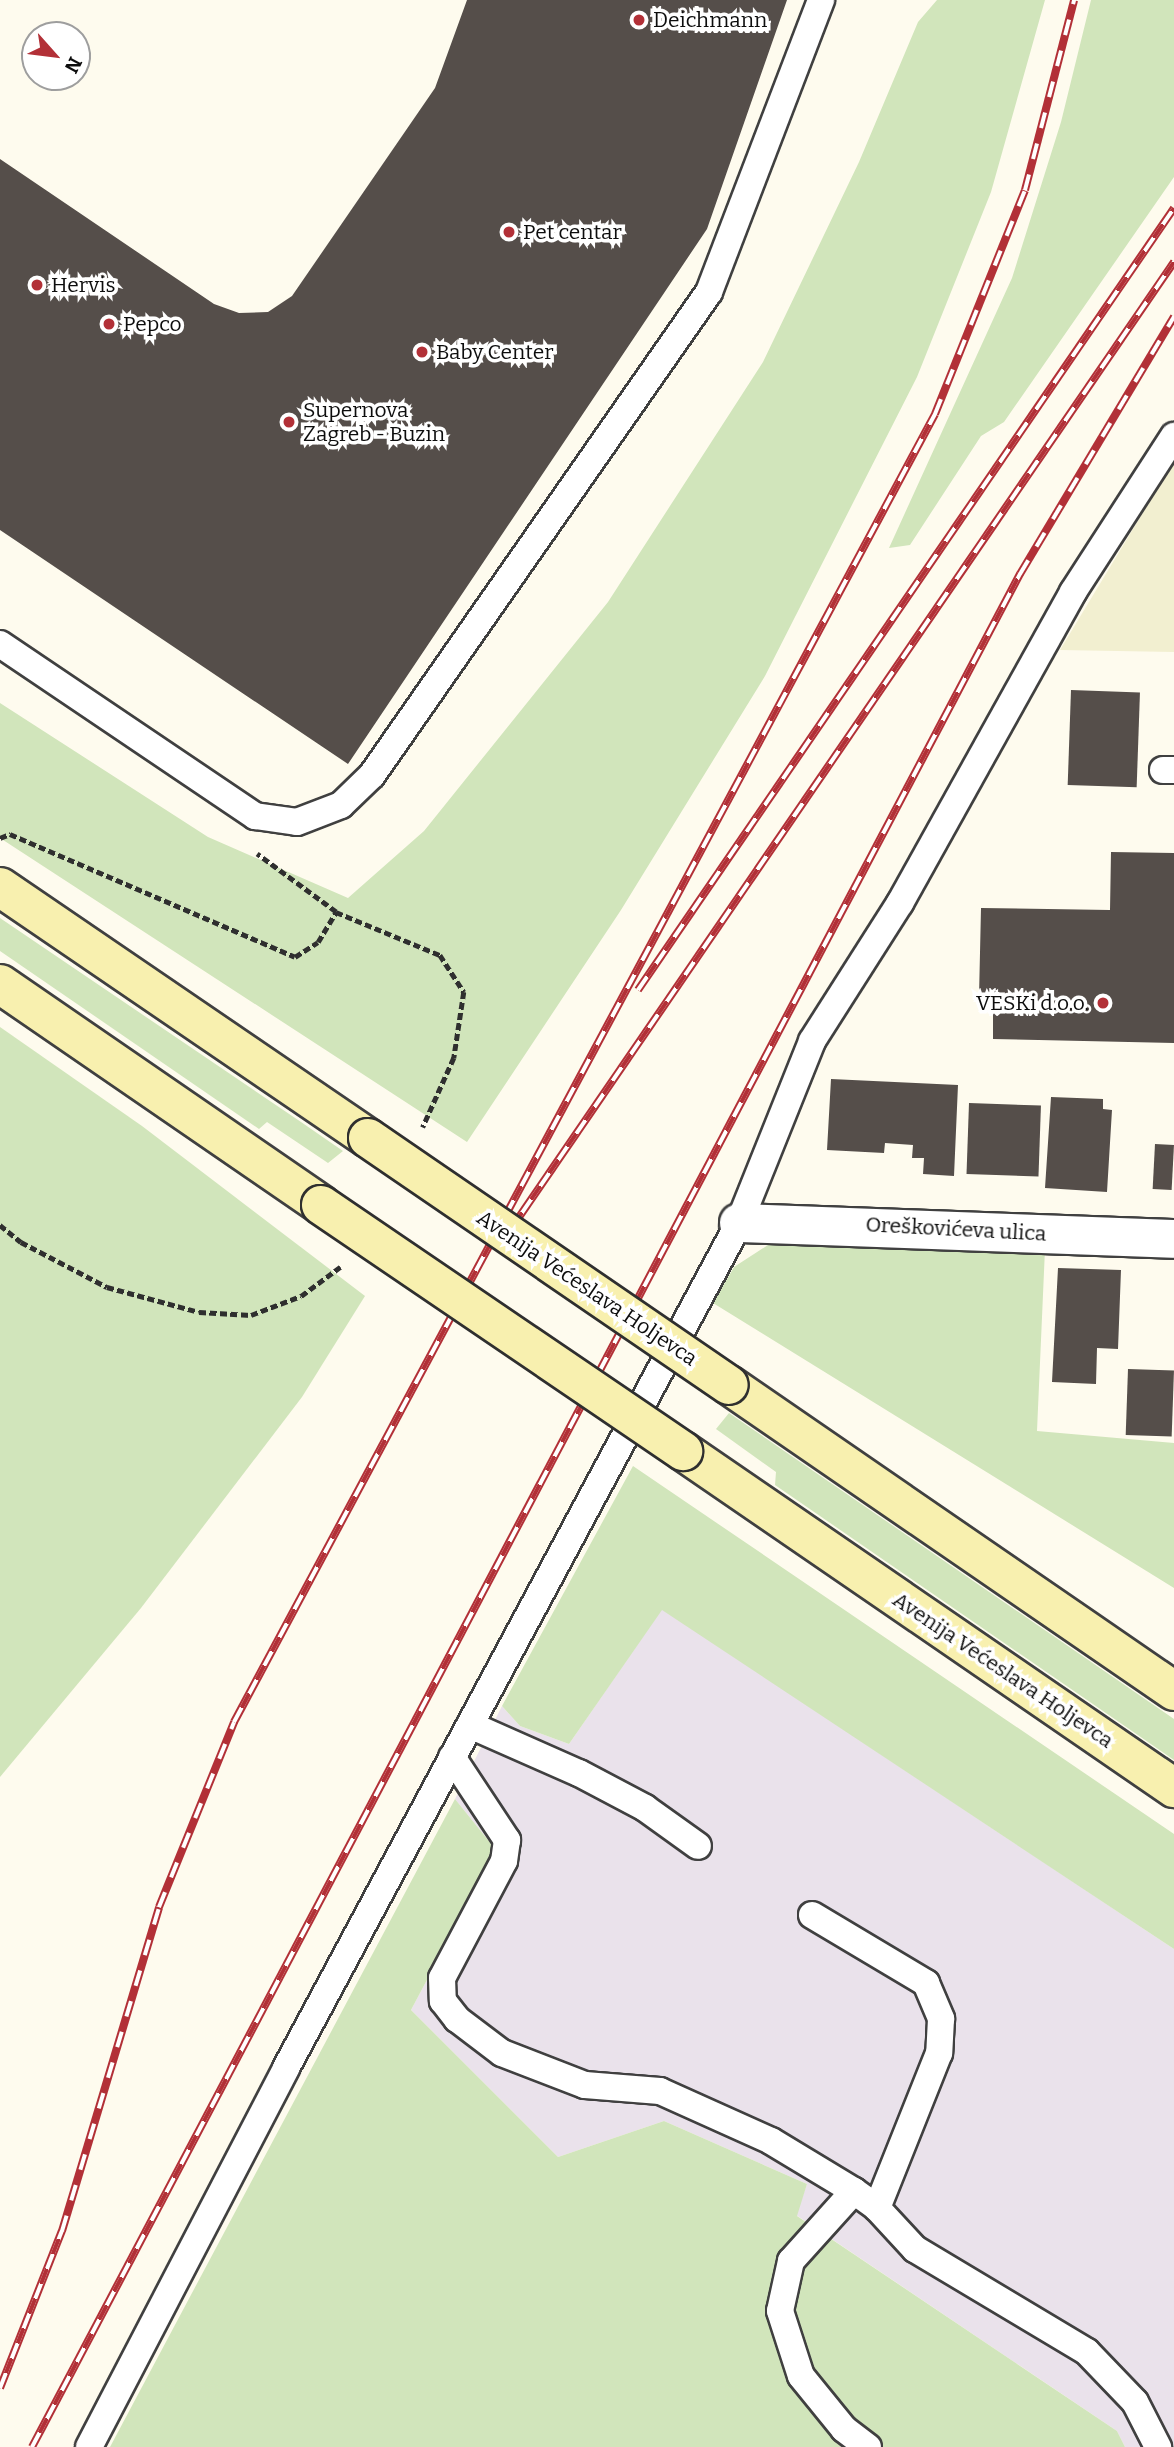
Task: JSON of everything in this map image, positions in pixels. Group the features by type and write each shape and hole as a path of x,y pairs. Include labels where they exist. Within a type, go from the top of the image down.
{"main road":[{"name":"Avenija Većeslava Holjevca","path":"0,887 1174,1691"},
{"name":"Avenija Većeslava Holjevca","path":"0,984 1174,1788"},
{"path":"1134,1664 1174,1679"}],"street":[{"name":"Oreškovićeva ulica","path":"739,1223 1174,1239"}],"lane":[{"path":"0,644 256,816 297,822 341,805 372,775 709,292 821,0"},
{"path":"89,2447 452,1757 739,1223 812,1041 900,903 1073,592 1174,436"},
{"path":"470,1725 590,1779 645,1808 698,1846"},
{"path":"452,1757 507,1840 504,1861 442,1978 443,2001 457,2019 502,2053 585,2085 660,2091 771,2141 854,2191 877,2207 915,2249 1087,2352 1135,2402 1158,2447"},
{"path":"812,1914 926,1983 941,2018 939,2053 877,2207"},
{"path":"854,2191 791,2260 780,2311 802,2376 844,2429 868,2447"}],"path":[{"path":"0,838 10,834 295,957 318,942 336,912 254,852 256,816"},
{"path":"0,1226 21,1242 107,1287"}],"shaded area":[{"path":"1174,461 1174,652 1060,650"},
{"path":"662,1609 1174,1949 1174,2447 1125,2447 1117,2431 796,2215 807,2184 664,2121 558,2157 411,2010 496,1850 455,1799 502,1706 520,1726 569,1744"}],"green space":[{"path":"937,0 1045,0 991,192 917,377 765,676 621,910 467,1142 0,838 0,703 208,837 348,898 424,831 608,602 763,362 859,162 918,22"},
{"path":"1091,0 1174,0 1174,177 1004,422 981,436 910,545 889,548 1012,278 1061,122"},
{"path":"0,918 343,1151 328,1163 267,1122 259,1129 0,951"},
{"path":"0,1027 142,1126 365,1296 302,1397 141,1608 0,1777"},
{"path":"768,1245 1045,1249 1037,1431 1174,1443 1174,1588 713,1303 734,1267"},
{"path":"729,1413 1174,1719 1174,1760 775,1485 776,1472 716,1429"},
{"path":"633,1466 1174,1834 1174,1949 662,1610 569,1744 520,1726 502,1706"},
{"path":"455,1799 496,1850 411,2010 558,2157 664,2121 807,2184 797,2216 1117,2431 1125,2447 110,2447"}],"building":[{"name":"Supernova Zagreb - Buzin","path":"467,0 787,0 707,229 348,764 0,530 0,159 214,304 239,313 268,312 292,296 435,88"},
{"path":"1071,690 1140,692 1137,787 1068,785"},
{"path":"1111,852 1174,853 1174,1043 993,1039 993,998 979,997 981,908 1110,910"},
{"path":"831,1079 958,1085 954,1176 923,1174 924,1158 912,1158 913,1145 885,1143 884,1153 827,1150"},
{"path":"1051,1097 1103,1099 1103,1109 1112,1110 1107,1192 1045,1188"},
{"path":"969,1103 1041,1106 1038,1176 967,1174"},
{"path":"1155,1144 1174,1145 1172,1190 1153,1189"},
{"path":"1058,1268 1121,1270 1118,1349 1097,1348 1096,1384 1052,1382"},
{"path":"1128,1369 1174,1371 1172,1437 1126,1435"}],"railway":[{"path":"0,2388 62,2231 159,1907 234,1722 935,414 1025,190 1074,0"},
{"path":"638,990 1174,208"},
{"path":"504,1239 1174,262"},
{"path":"32,2447 1020,574 1174,317"}],"place":[{"name":"Deichmann","path":"639,20"},
{"name":"Pet centar","path":"509,232"},
{"name":"Hervis","path":"37,285"},
{"name":"Pepco","path":"109,324"},
{"name":"Baby Center","path":"422,352"},
{"name":"Supernova Zagreb - Buzin","path":"289,422"},
{"name":"VESKi d.o.o.","path":"1103,1003"}]}
